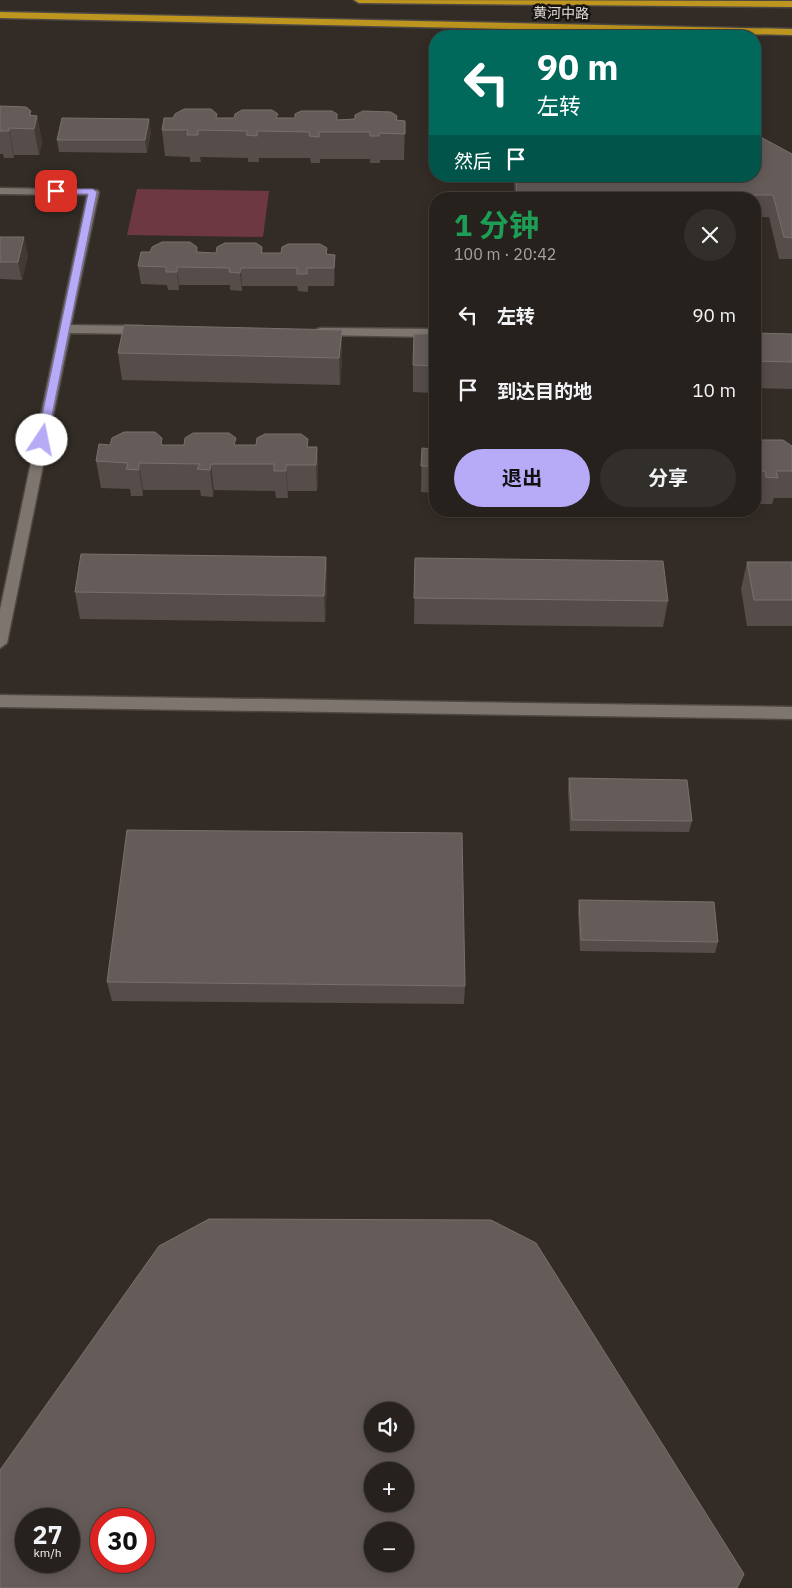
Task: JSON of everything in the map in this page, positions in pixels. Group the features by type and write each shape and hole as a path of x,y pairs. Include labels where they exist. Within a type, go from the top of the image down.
{"highway":[{"name":"黄河中路","path":"359,0 792,4"},
{"name":"黄河中路","path":"0,16 693,30"},
{"name":"黄河中路","path":"761,31 792,32"}],"street":[{"path":"0,191 93,192 0,643"},
{"path":"64,329 152,330"},
{"path":"308,332 429,333"},
{"path":"0,700 792,713"}],"shaded area":[{"path":"137,189 269,191 263,237 127,235"}],"building":[{"path":"0,106 26,107 31,111 29,115 37,116 34,129 9,128 9,131 0,131"},
{"path":"184,109 211,109 217,114 216,118 234,118 235,114 242,110 272,110 278,114 276,118 295,118 295,114 301,111 332,111 337,114 337,120 355,119 355,115 363,111 391,112 397,116 396,120 405,121 405,134 379,133 379,136 370,136 370,132 319,132 319,137 309,136 310,132 257,131 257,136 246,135 248,131 198,130 198,135 187,135 188,130 162,130 164,118 173,118 175,114"},
{"path":"62,118 149,119 145,140 57,140"},
{"path":"761,137 792,154 792,238 784,237 773,195 761,195 761,192 517,192 516,182 761,182"},
{"path":"0,237 24,237 18,262 0,262"},
{"path":"162,242 190,242 197,247 196,252 216,253 217,247 225,243 256,243 262,247 261,253 281,253 282,247 288,244 320,244 327,248 326,254 335,255 334,268 307,268 307,274 297,274 297,268 241,268 240,273 229,272 230,268 177,267 177,272 166,272 166,267 138,266 141,252 150,252 152,247"},
{"path":"124,325 342,330 339,358 118,353"},
{"path":"761,333 792,334 792,362 761,361"},
{"path":"414,334 429,334 429,366 413,365"},
{"path":"124,432 155,432 162,438 161,445 184,445 185,438 193,433 229,433 236,438 234,445 256,445 257,438 265,434 301,434 308,439 307,447 317,447 316,465 286,465 286,471 274,471 274,464 211,464 210,470 197,469 200,464 139,463 139,470 126,469 128,463 96,461 99,444 110,445 112,438"},
{"path":"761,440 783,440 792,446 792,471 776,471 778,478 766,477 765,471 761,471"},
{"path":"422,448 429,449 429,466 421,466"},
{"path":"81,554 326,557 324,596 75,592"},
{"path":"415,558 663,561 668,601 414,598"},
{"path":"747,562 792,562 792,600 754,600"},
{"path":"569,778 687,780 692,821 572,820"},
{"path":"127,830 462,833 465,986 107,982"},
{"path":"579,900 714,902 718,942 581,940"},
{"path":"209,1219 491,1220 536,1243 744,1574 737,1588 0,1588 0,1470 159,1246"}],"route":[{"path":"42,440 93,192 56,191"}]}
